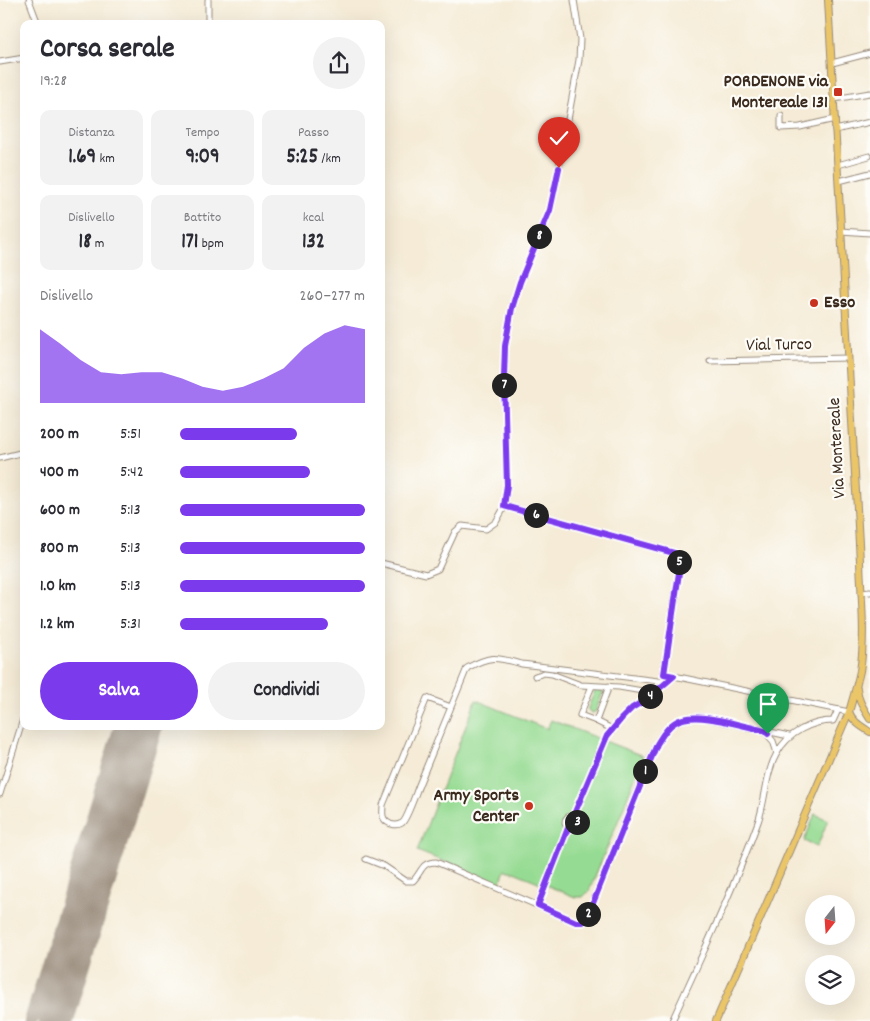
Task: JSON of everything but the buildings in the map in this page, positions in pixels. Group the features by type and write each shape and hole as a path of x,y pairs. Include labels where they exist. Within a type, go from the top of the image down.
{"main road":[{"name":"Via Montereale","path":"716,1021 840,734 856,687 862,651 861,593 829,0"},
{"path":"856,687 858,697 868,716"},
{"path":"868,716 857,711 848,712 851,718 870,732"},
{"path":"840,734 848,726 861,726"}],"street":[{"path":"29,0 36,20"},
{"path":"208,0 208,20"},
{"path":"385,564 426,574 438,569 455,532 462,526 486,529 496,522 504,506 507,485 505,346 512,308 520,282 550,210 559,168 579,60 580,39 574,0"},
{"path":"832,63 870,53"},
{"path":"0,62 20,59"},
{"path":"834,99 870,93"},
{"path":"781,116 781,128 800,127 835,119"},
{"path":"835,130 870,122"},
{"path":"838,165 869,156"},
{"path":"839,181 870,173"},
{"path":"841,231 870,233"},
{"name":"Vial Turco","path":"710,361 848,358"},
{"path":"0,458 20,453"},
{"path":"504,506 674,553 678,557 680,566 664,674 848,712"},
{"path":"861,593 870,592"},
{"path":"451,707 427,698 383,805 382,813 384,820 388,824 401,823 405,819 451,707 466,668 487,658 500,658 522,664 666,682"},
{"path":"535,676 552,674 581,685 619,686 654,693"},
{"path":"573,817 601,748 612,729 632,708 674,676"},
{"path":"592,686 580,715 612,729"},
{"path":"596,721 609,686"},
{"path":"672,1021 710,939 755,830 770,772 777,753 789,736 812,724 834,721 838,710"},
{"path":"366,859 384,866 406,881 413,881 422,867 428,862 436,862 576,922 583,922 587,918 657,744 666,729 676,722 687,718 701,717 789,736"},
{"path":"0,794 20,729"},
{"path":"765,731 773,741 777,753"},
{"path":"568,828 565,825 565,821 569,816 573,817"},
{"path":"568,828 574,828 577,825 576,819 573,817"},
{"path":"538,905 568,828"}],"green space":[{"path":"600,688 603,692 596,711 590,712 588,708 595,690"},
{"name":"Army Sports Center","path":"476,700 547,729 551,720 643,756 589,891 583,897 575,897 505,870 500,884 417,851"},
{"path":"815,814 828,820 817,847 804,841"}],"taxiway":[{"path":"31,1021 120,730"}],"runway":[{"path":"56,1021 144,730"}],"place":[{"name":"PORDENONE via Montereale 131","path":"838,92"},
{"name":"Esso","path":"814,303"},
{"name":"Army Sports Center","path":"529,806"}],"route":[{"path":"559,168 550,210 520,282 512,308 505,346 507,485 504,506 674,553 678,557 680,566 664,674 674,676 647,699 632,708 607,736 573,817 577,821 577,825 574,828 568,828 538,905 576,922 583,922 587,918 646,768 666,729 676,722 687,718 701,717 765,731 768,734"}]}
